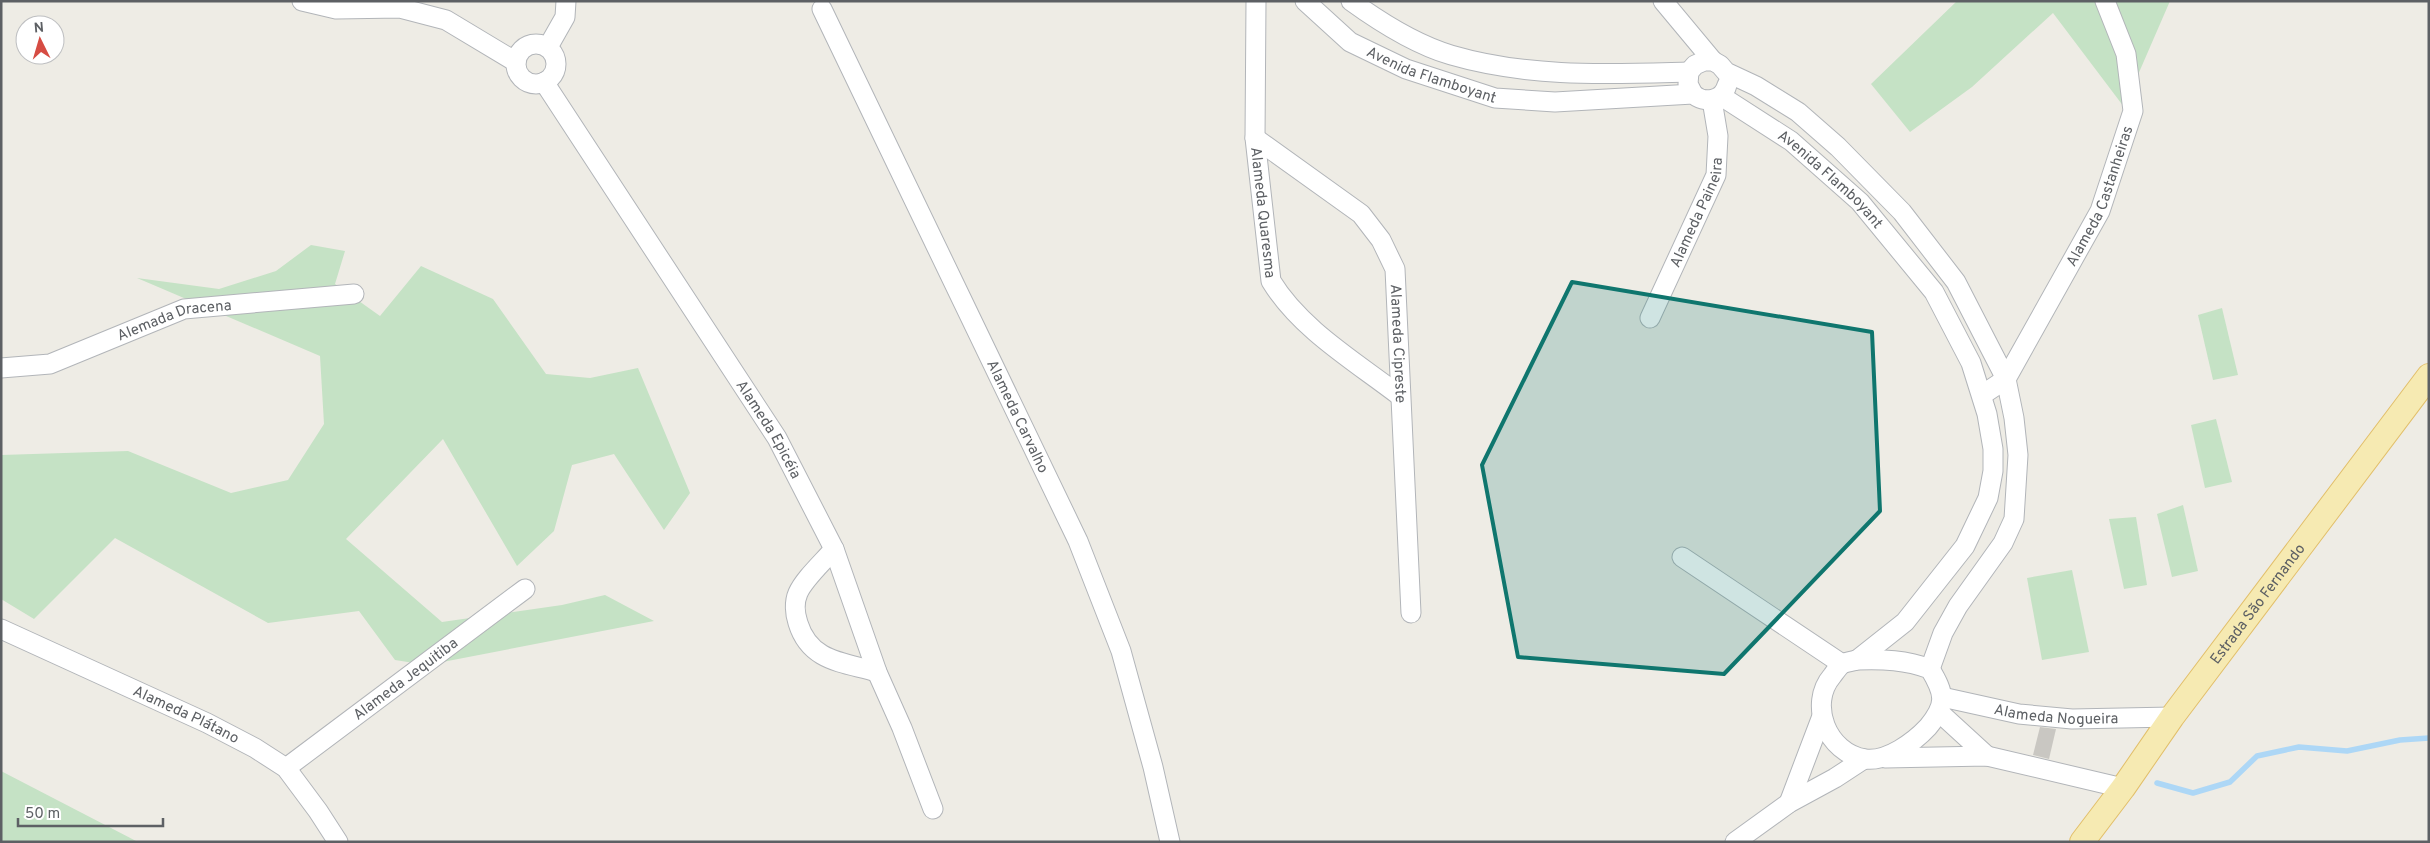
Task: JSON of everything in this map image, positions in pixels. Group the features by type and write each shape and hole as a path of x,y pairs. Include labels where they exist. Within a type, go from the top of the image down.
{"main road":[{"name":"Estrada São Fernando","path":"2083,839 2123,788 2172,717 2429,376"}],"street":[{"path":"302,1 336,9 400,8 446,20 516,62"},
{"path":"548,48 565,17 566,1"},
{"name":"Alameda Quaresma","path":"1256,1 1255,138 1272,282 1284,302 1301,320 1400,396"},
{"name":"Avenida Flamboyant","path":"1305,1 1350,42 1406,69 1495,98 1555,102 1692,94 1702,100 1716,98 1791,141 1860,202 1934,292 1971,363 1982,395 1993,449 1993,471 1988,498 1965,546 1934,588 1905,622 1850,662"},
{"name":"Avenida Flamboyant","path":"1351,1 1384,25 1450,55 1508,68 1568,75 1689,72 1695,65 1704,61 1719,66 1798,112 1838,147 1902,212 1956,282 2006,379 2014,418 2018,455 2014,519 2003,543 1958,606 1943,633 1930,669"},
{"path":"1663,1 1719,66 1728,80 1726,89 1716,98"},
{"name":"Alameda Castanheiras","path":"2006,379 2100,211 2133,112 2126,54 2104,1"},
{"name":"Alameda Carvalho","path":"822,9 1078,542 1121,651 1153,767 1170,842"},
{"path":"538,44 548,48 554,56 556,66 552,76 544,82 534,84 524,80 518,72 516,62 520,52 528,45 538,44"},
{"path":"1689,72 1688,84 1692,94"},
{"name":"Alameda Epicéia","path":"544,82 777,438 834,549 877,672 902,728 933,809"},
{"name":"Alameda Paineira","path":"1650,318 1716,175 1718,136 1716,98"},
{"name":"Alameda Cipreste","path":"1255,138 1361,214 1381,240 1395,269 1411,613"},
{"name":"Alemada Dracena","path":"1,368 50,364 184,309 354,294"},
{"path":"1982,395 2006,379"},
{"path":"834,549 798,592 796,617 800,629 806,643 823,657 877,672"},
{"path":"1682,557 1850,662 1894,660 1912,662 1930,669 1941,705 1987,756"},
{"name":"Alameda Jequitiba","path":"286,768 525,589"},
{"name":"Alameda Plátano","path":"1,629 207,723 255,748 286,768 338,842"},
{"path":"1789,803 1822,716 1822,695 1826,683 1850,662"},
{"path":"1735,842 1789,803 1871,758 1898,750 1920,736 1941,705"},
{"name":"Alameda Nogueira","path":"1941,705 2072,719 2172,717"},
{"path":"1822,716 1829,734 1843,749 1871,758 1987,756 2123,788"}],"highlighted area":[{"path":"1572,282 1872,332 1880,511 1724,674 1518,657 1482,465"}],"green space":[{"path":"1957,1 2170,1 2124,107 2053,13 1972,87 1910,132 1871,84"},
{"path":"311,245 345,251 335,284 380,316 421,266 493,299 546,374 590,378 638,368 690,493 664,530 614,454 572,465 554,531 517,566 443,439 346,539 442,622 562,605 605,595 654,621 427,665 395,660 359,611 268,623 115,538 34,619 1,599 1,455 128,451 231,493 288,480 324,424 320,356 137,278 219,289 276,271"},
{"path":"2222,308 2238,375 2213,380 2198,315"},
{"path":"2216,419 2232,482 2205,488 2191,425"},
{"path":"2183,505 2198,571 2172,577 2157,514"},
{"path":"2136,517 2147,585 2124,589 2109,519"},
{"path":"2072,570 2089,652 2042,660 2027,578"},
{"path":"1,771 138,842 1,842"}],"building":[{"path":"2040,727 2056,729 2049,759 2033,755"}],"waterway":[{"path":"2157,783 2193,793 2230,782 2257,756 2299,747 2347,751 2400,740 2429,738"}]}
